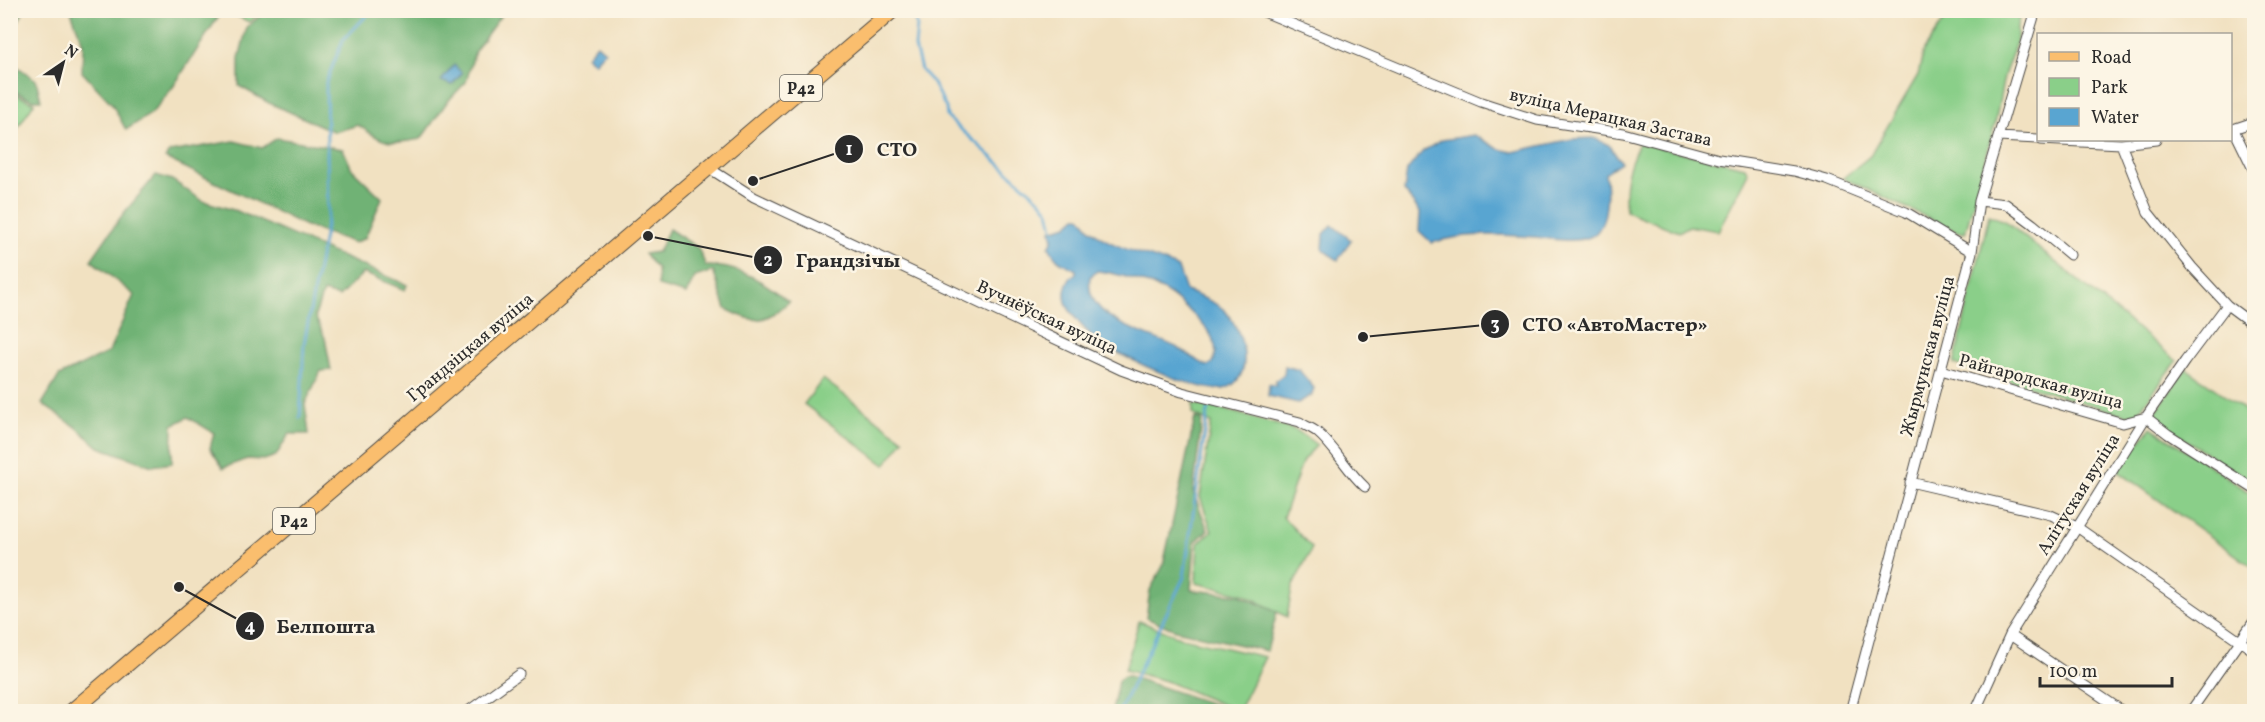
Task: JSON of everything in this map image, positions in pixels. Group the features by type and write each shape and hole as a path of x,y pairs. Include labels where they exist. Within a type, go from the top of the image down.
{"main road":[{"name":"Грандзіцкая вуліца","path":"71,711 893,10"}],"street":[{"name":"вуліца Мерацкая Застава","path":"1259,10 1481,102 1537,120 1623,133 1719,159 1794,171 1827,180 1906,212 1972,252"},
{"name":"Жырмунская вуліца","path":"1850,711 1972,252 1980,201 2036,10"},
{"path":"2254,123 2232,130 2254,171"},
{"path":"1998,137 2037,139"},
{"path":"2072,141 2121,144 2147,141"},
{"path":"2121,144 2148,212 2192,267 2227,305 2254,325"},
{"name":"Вучнёўская вуліца","path":"710,166 715,172 754,197 1121,370 1182,392 1300,423 1317,432 1353,477 1365,487"},
{"path":"1980,201 2006,204 2070,255"},
{"name":"Алітуская вуліца","path":"1976,711 2010,635 2146,417 2227,305"},
{"name":"Райгародская вуліца","path":"1941,370 2124,423 2146,417 2168,435 2254,489"},
{"path":"1910,482 2051,515 2077,527 2254,651"},
{"path":"2190,711 2254,621"},
{"path":"2010,635 2124,711"},
{"path":"466,711 519,674"}],"green space":[{"path":"71,10 222,11 173,87 152,113 126,130 112,104 82,72 83,44"},
{"path":"225,10 262,10 262,11 249,22"},
{"path":"1951,10 2021,11 2017,26 2017,40 2004,76 1995,124 1965,233 1956,231 1843,178 1870,156 1918,75 1924,50"},
{"path":"10,11 24,11 11,35"},
{"path":"266,11 504,11 475,51 466,82 447,102 421,139 394,142 381,139 358,125 335,132 269,103 239,86 239,58 247,27"},
{"path":"11,62 36,80 41,100 33,100 11,90"},
{"path":"11,92 34,103 11,138"},
{"path":"277,138 343,149 352,169 382,198 365,238 355,243 308,227 165,158 170,152 234,141 262,148"},
{"path":"1639,143 1745,167 1748,173 1718,231 1689,226 1679,232 1626,211 1627,176"},
{"path":"156,175 172,180 203,201 237,211 407,285 405,290 363,273 339,297 323,292 315,316 325,338 331,370 321,371 305,404 309,434 289,434 276,456 264,460 247,459 223,468 210,448 214,433 188,417 173,425 172,463 152,466 99,447 76,427 42,404 59,376 109,352 134,295 91,260 123,214"},
{"path":"1989,215 2005,221 2177,361 2136,415 2125,415 1954,364"},
{"path":"669,229 698,248 706,266 729,268 750,276 789,302 765,318 752,319 736,314 726,309 713,271 695,277 686,294 658,286 657,269 644,254 658,252"},
{"path":"2186,368 2254,417 2254,483 2175,433 2153,416"},
{"path":"823,379 904,440 885,465 804,404"},
{"path":"1193,404 1218,408 1296,430 1317,445 1303,460 1283,517 1312,548 1292,588 1287,617 1246,595 1196,583 1198,543 1212,531 1200,497 1211,423 1193,414"},
{"path":"1195,418 1202,420 1193,492 1208,530 1195,542 1191,590 1240,595 1277,612 1267,651 1176,630 1146,618 1150,590 1163,566"},
{"path":"2151,427 2254,495 2254,568 2118,471"},
{"path":"1139,621 1182,638 1265,657 1238,711 1166,681 1125,670"},
{"path":"1124,676 1233,711 1112,711 1118,681"}],"water":[{"path":"597,44 605,51 594,63 587,56"},
{"path":"454,65 462,73 452,85 441,81"},
{"path":"1474,135 1499,149 1513,152 1572,139 1594,138 1609,145 1621,162 1605,173 1606,208 1601,226 1596,233 1576,240 1483,235 1457,237 1432,243 1419,231 1420,212 1404,191 1407,170 1423,151 1442,140"},
{"path":"1076,217 1081,217 1091,230 1102,238 1178,268 1186,291 1223,309 1236,327 1243,350 1242,372 1236,381 1227,388 1216,389 1184,382 1128,358 1104,345 1089,333 1069,309 1065,299 1065,290 1076,270 1058,260 1049,247 1053,239 1051,230 1067,225","holes":["1097,271 1154,286 1182,304 1210,334 1216,349 1213,363 1208,366 1176,347 1134,330 1106,314 1096,304 1090,292 1090,277"]},
{"path":"1332,225 1351,240 1338,260 1323,250 1324,234"},
{"path":"1285,366 1299,370 1314,388 1312,395 1298,403 1268,396 1269,384 1276,386 1275,381 1284,374"}],"waterway":[{"path":"300,418 304,344 328,214 326,82 343,40 372,10"},
{"path":"910,10 917,26 915,47 921,70 932,82 946,108 947,117 1040,200 1049,211 1053,228"},
{"path":"1119,712 1184,577 1208,409"}],"place":[{"name":"СТО","path":"753,181"},
{"name":"Грандзічы","path":"648,236"},
{"name":"СТО «АвтоМастер»","path":"1363,337"},
{"name":"Белпошта","path":"179,587"}]}
